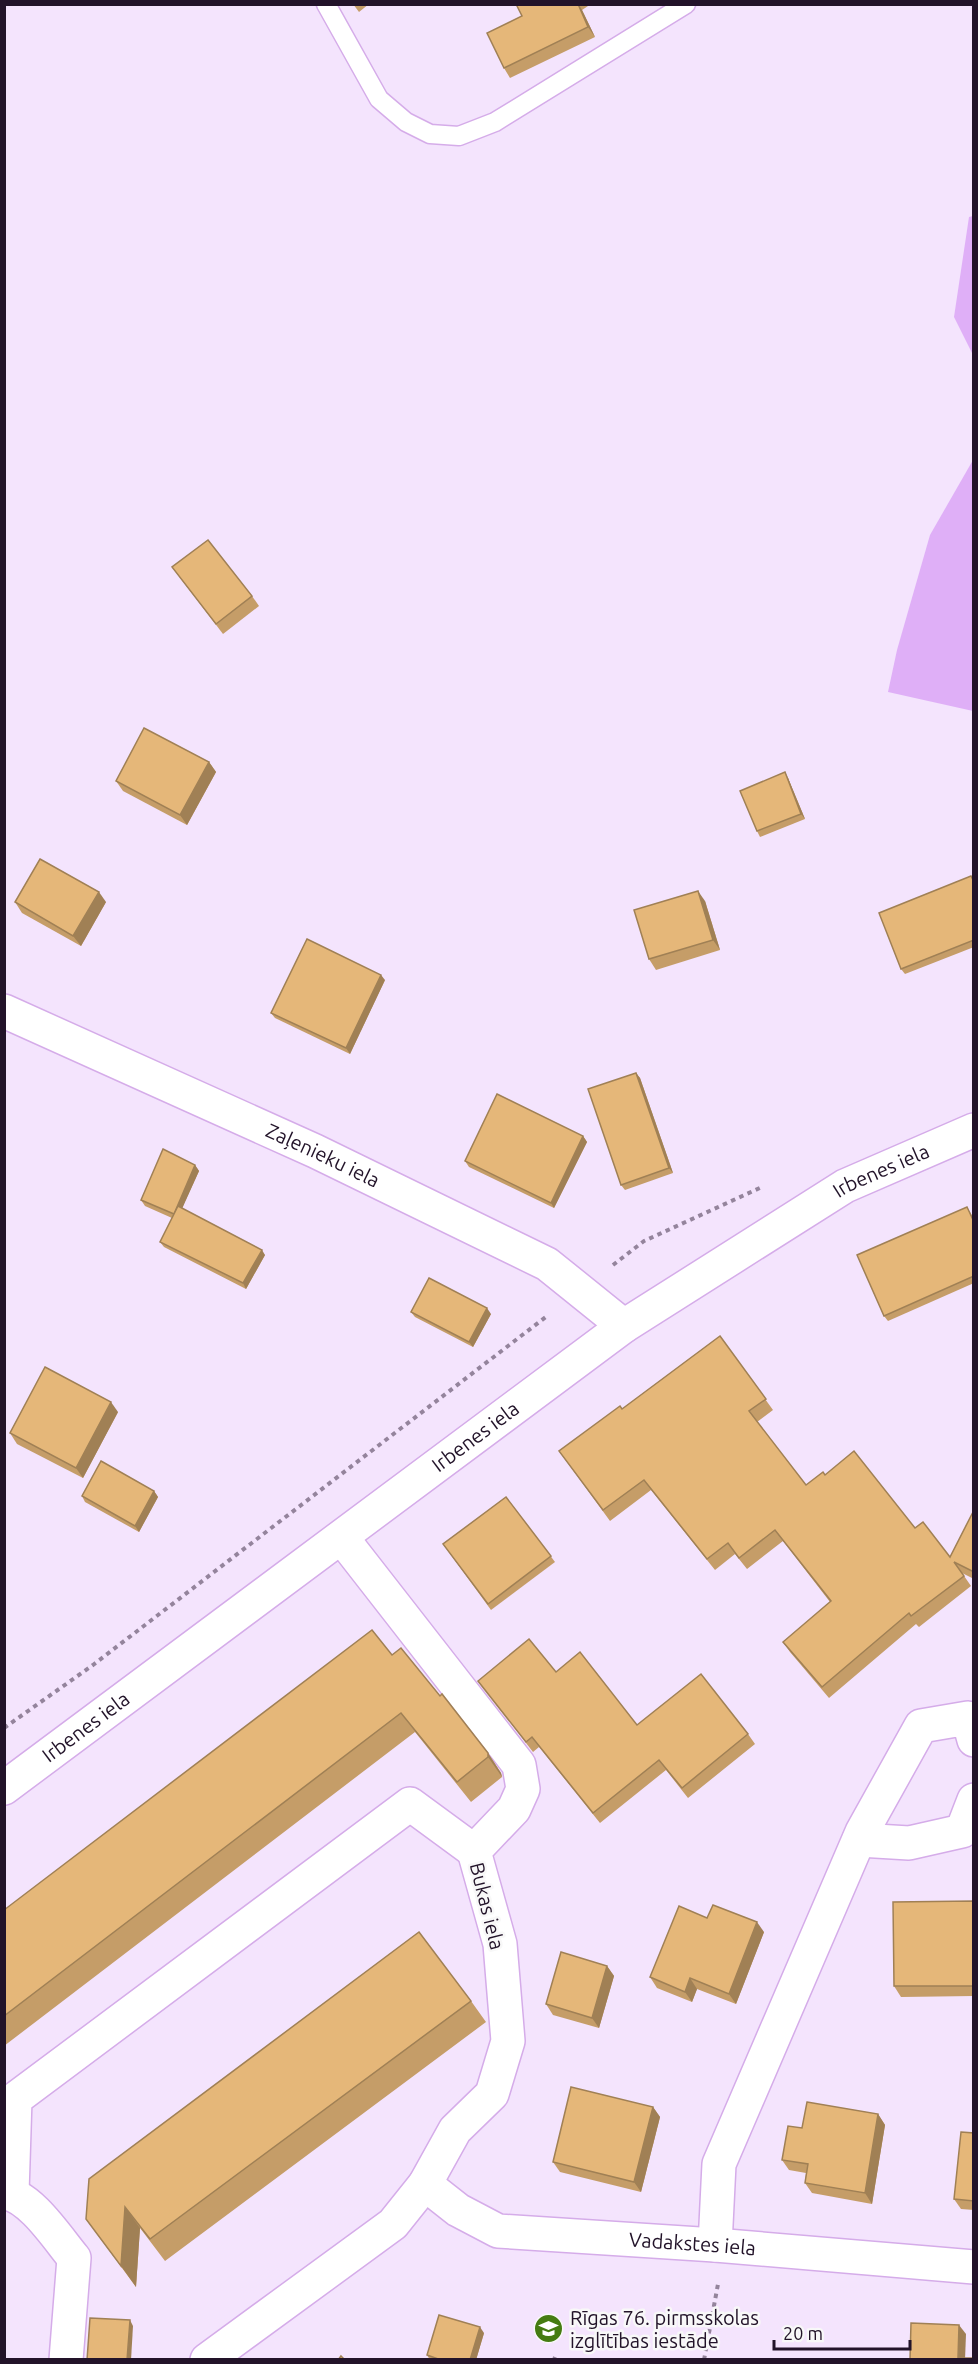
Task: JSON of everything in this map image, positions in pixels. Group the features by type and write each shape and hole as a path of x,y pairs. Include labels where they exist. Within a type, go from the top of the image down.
{"street":[{"name":"Zaļenieku iela","path":"4,1011 315,1151 547,1264 624,1326"},
{"name":"Irbenes iela","path":"4,1788 624,1326 845,1186 974,1130"},
{"name":"Bukas iela","path":"207,2360 393,2224 426,2184 455,2130 492,2094 508,2041 500,1944 474,1851 514,1809 523,1788 519,1765 342,1538"},
{"path":"722,2246 719,2164 860,1840 921,1726 968,1718 974,1740"},
{"path":"860,1840 909,1843 962,1831 974,1800"},
{"path":"66,2360 74,2258 34,2210 8,2193 15,2098 410,1804 474,1851"},
{"name":"Vadakstes iela","path":"426,2184 458,2210 498,2231 722,2246 974,2267"}],"lane":[{"path":"326,4 380,99 406,122 430,134 459,136 495,122 686,4"}],"path":[{"path":"704,2360 722,2246"}],"shaded area":[{"path":"974,216 973,355 954,317 969,217"},
{"path":"973,460 973,711 888,692 897,650 930,535"}],"building":[{"path":"516,4 578,4 588,27 504,68 487,33 522,16"},
{"path":"208,540 252,596 216,624 172,567"},
{"path":"144,728 209,762 180,815 116,781"},
{"path":"785,772 801,814 757,831 740,791"},
{"path":"40,859 99,892 73,936 15,902"},
{"path":"971,876 974,882 974,940 901,969 879,913"},
{"path":"698,891 713,940 649,959 634,910"},
{"path":"307,939 381,975 346,1048 271,1013"},
{"path":"636,1073 669,1168 621,1185 588,1089"},
{"path":"497,1094 583,1136 551,1203 465,1161"},
{"path":"163,1149 195,1165 174,1214 141,1200"},
{"path":"178,1206 262,1250 243,1283 160,1242"},
{"path":"967,1207 974,1222 974,1276 884,1316 857,1255"},
{"path":"429,1278 487,1308 469,1342 411,1312"},
{"path":"720,1336 766,1399 749,1411 806,1485 823,1472 825,1475 854,1451 915,1528 923,1522 950,1557 974,1510 974,1572 954,1562 964,1576 911,1616 909,1613 822,1687 783,1642 831,1601 775,1530 739,1558 728,1543 707,1559 644,1480 603,1510 559,1451 620,1406 622,1409"},
{"path":"45,1367 111,1402 76,1468 10,1433"},
{"path":"101,1461 154,1491 135,1526 82,1496"},
{"path":"506,1497 551,1556 488,1604 443,1544"},
{"path":"372,1630 392,1655 401,1648 440,1696 442,1694 488,1753 488,1757 457,1782 401,1713 4,2016 4,1910"},
{"path":"529,1639 556,1672 580,1652 637,1725 701,1674 748,1734 682,1788 659,1760 593,1813 532,1737 526,1742 478,1681"},
{"path":"974,1901 974,1986 894,1986 893,1902"},
{"path":"713,1905 757,1922 729,1994 690,1978 685,1992 650,1977 679,1906 707,1918"},
{"path":"419,1932 471,2001 150,2239 125,2207 121,2266 86,2219 89,2179"},
{"path":"561,1952 607,1966 592,2018 546,2004"},
{"path":"571,2087 653,2107 634,2182 553,2162"},
{"path":"807,2102 878,2114 865,2193 805,2183 808,2164 782,2160 788,2126 802,2128"},
{"path":"961,2132 974,2133 974,2201 954,2199"},
{"path":"439,2315 480,2327 470,2360 441,2360 427,2355"},
{"path":"90,2318 130,2320 127,2360 87,2360"},
{"path":"911,2323 959,2325 958,2358 974,2358 974,2360 910,2360"}],"place":[{"name":"Rīgas 76. pirmsskolas izglītības iestāde","path":"549,2329"}]}
